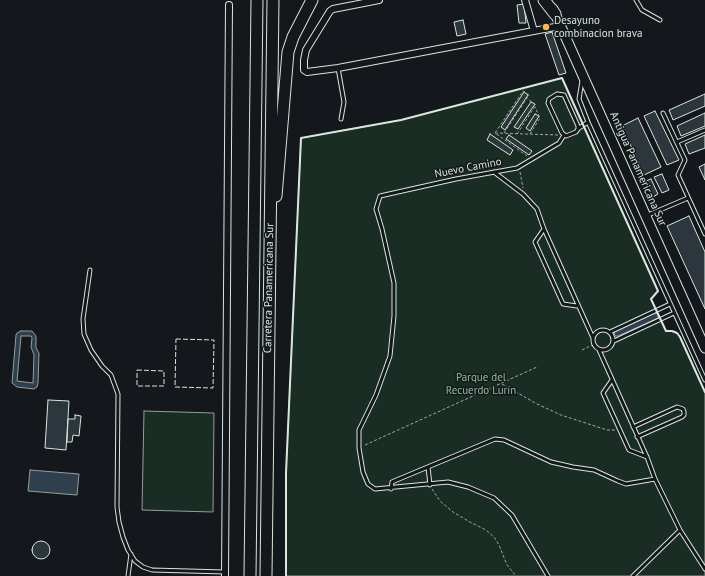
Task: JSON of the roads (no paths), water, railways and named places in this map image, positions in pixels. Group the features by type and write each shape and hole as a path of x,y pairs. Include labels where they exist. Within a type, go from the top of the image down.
{"highway":[{"name":"Carretera Panamericana Sur","path":"250,576 257,0"},
{"name":"Carretera Panamericana Sur","path":"266,576 273,0"},
{"path":"269,242 278,181 288,52 293,37 312,0"},
{"path":"544,0 555,14"}],"main road":[{"name":"Antigua Panamericana Sur","path":"549,0 705,348"}],"street":[{"path":"379,0 333,9 327,14 306,50 304,70 307,72 338,68 560,26"},
{"path":"525,0 534,31"},
{"path":"225,574 229,2"}],"lane":[{"path":"636,0 642,10 660,20"},
{"path":"338,68 344,102 341,119"},
{"path":"583,76 580,99 588,122 705,380"},
{"path":"578,129 564,95 557,94 549,99 548,103 564,135 570,135 588,122"},
{"path":"663,113 685,160 678,176 705,234"},
{"path":"677,142 705,130"},
{"name":"Nuevo Camino","path":"391,489 375,489 368,484 363,472 359,448 359,430 376,395 390,356 394,316 394,283 376,209 380,196 519,167 559,143 564,135"},
{"path":"494,172 523,194 537,209 577,306 593,338 594,344 599,350 647,457 655,479 680,530 705,569"},
{"path":"646,216 688,198"},
{"path":"544,229 535,242 563,304 577,306"},
{"path":"90,270 83,319 84,334 91,350 102,366 111,375 118,394 117,507 123,536 135,561 143,567 152,570 225,574"},
{"path":"610,332 670,304"},
{"path":"599,350 609,349 614,341 674,313"},
{"path":"593,338 599,330 606,330 613,335 614,341"},
{"path":"612,380 602,393 629,450 647,457"},
{"path":"633,427 677,407 683,409 684,415 682,417 638,437"},
{"path":"548,576 512,514 494,498 468,487 448,482 391,489 392,482 495,439 504,440 551,462 573,468 594,470 626,484 655,479"},
{"path":"428,467 430,485"},
{"path":"633,576 680,530"},
{"path":"128,576 131,554"}],"water":[{"path":"655,313 658,314 658,318 615,336 614,333 616,331"},
{"path":"21,331 32,331 36,336 36,348 39,353 38,383 37,387 34,389 17,387 12,383 17,333","holes":["21,336 31,336 31,347 34,355 33,383 17,381"]},
{"path":"30,470 79,474 77,495 28,491"}],"place":[{"name":"Desayuno combinacion brava","path":"546,27"}],"park label":[{"name":"Parque del Recuerdo Lurín","path":"481,384"}]}
